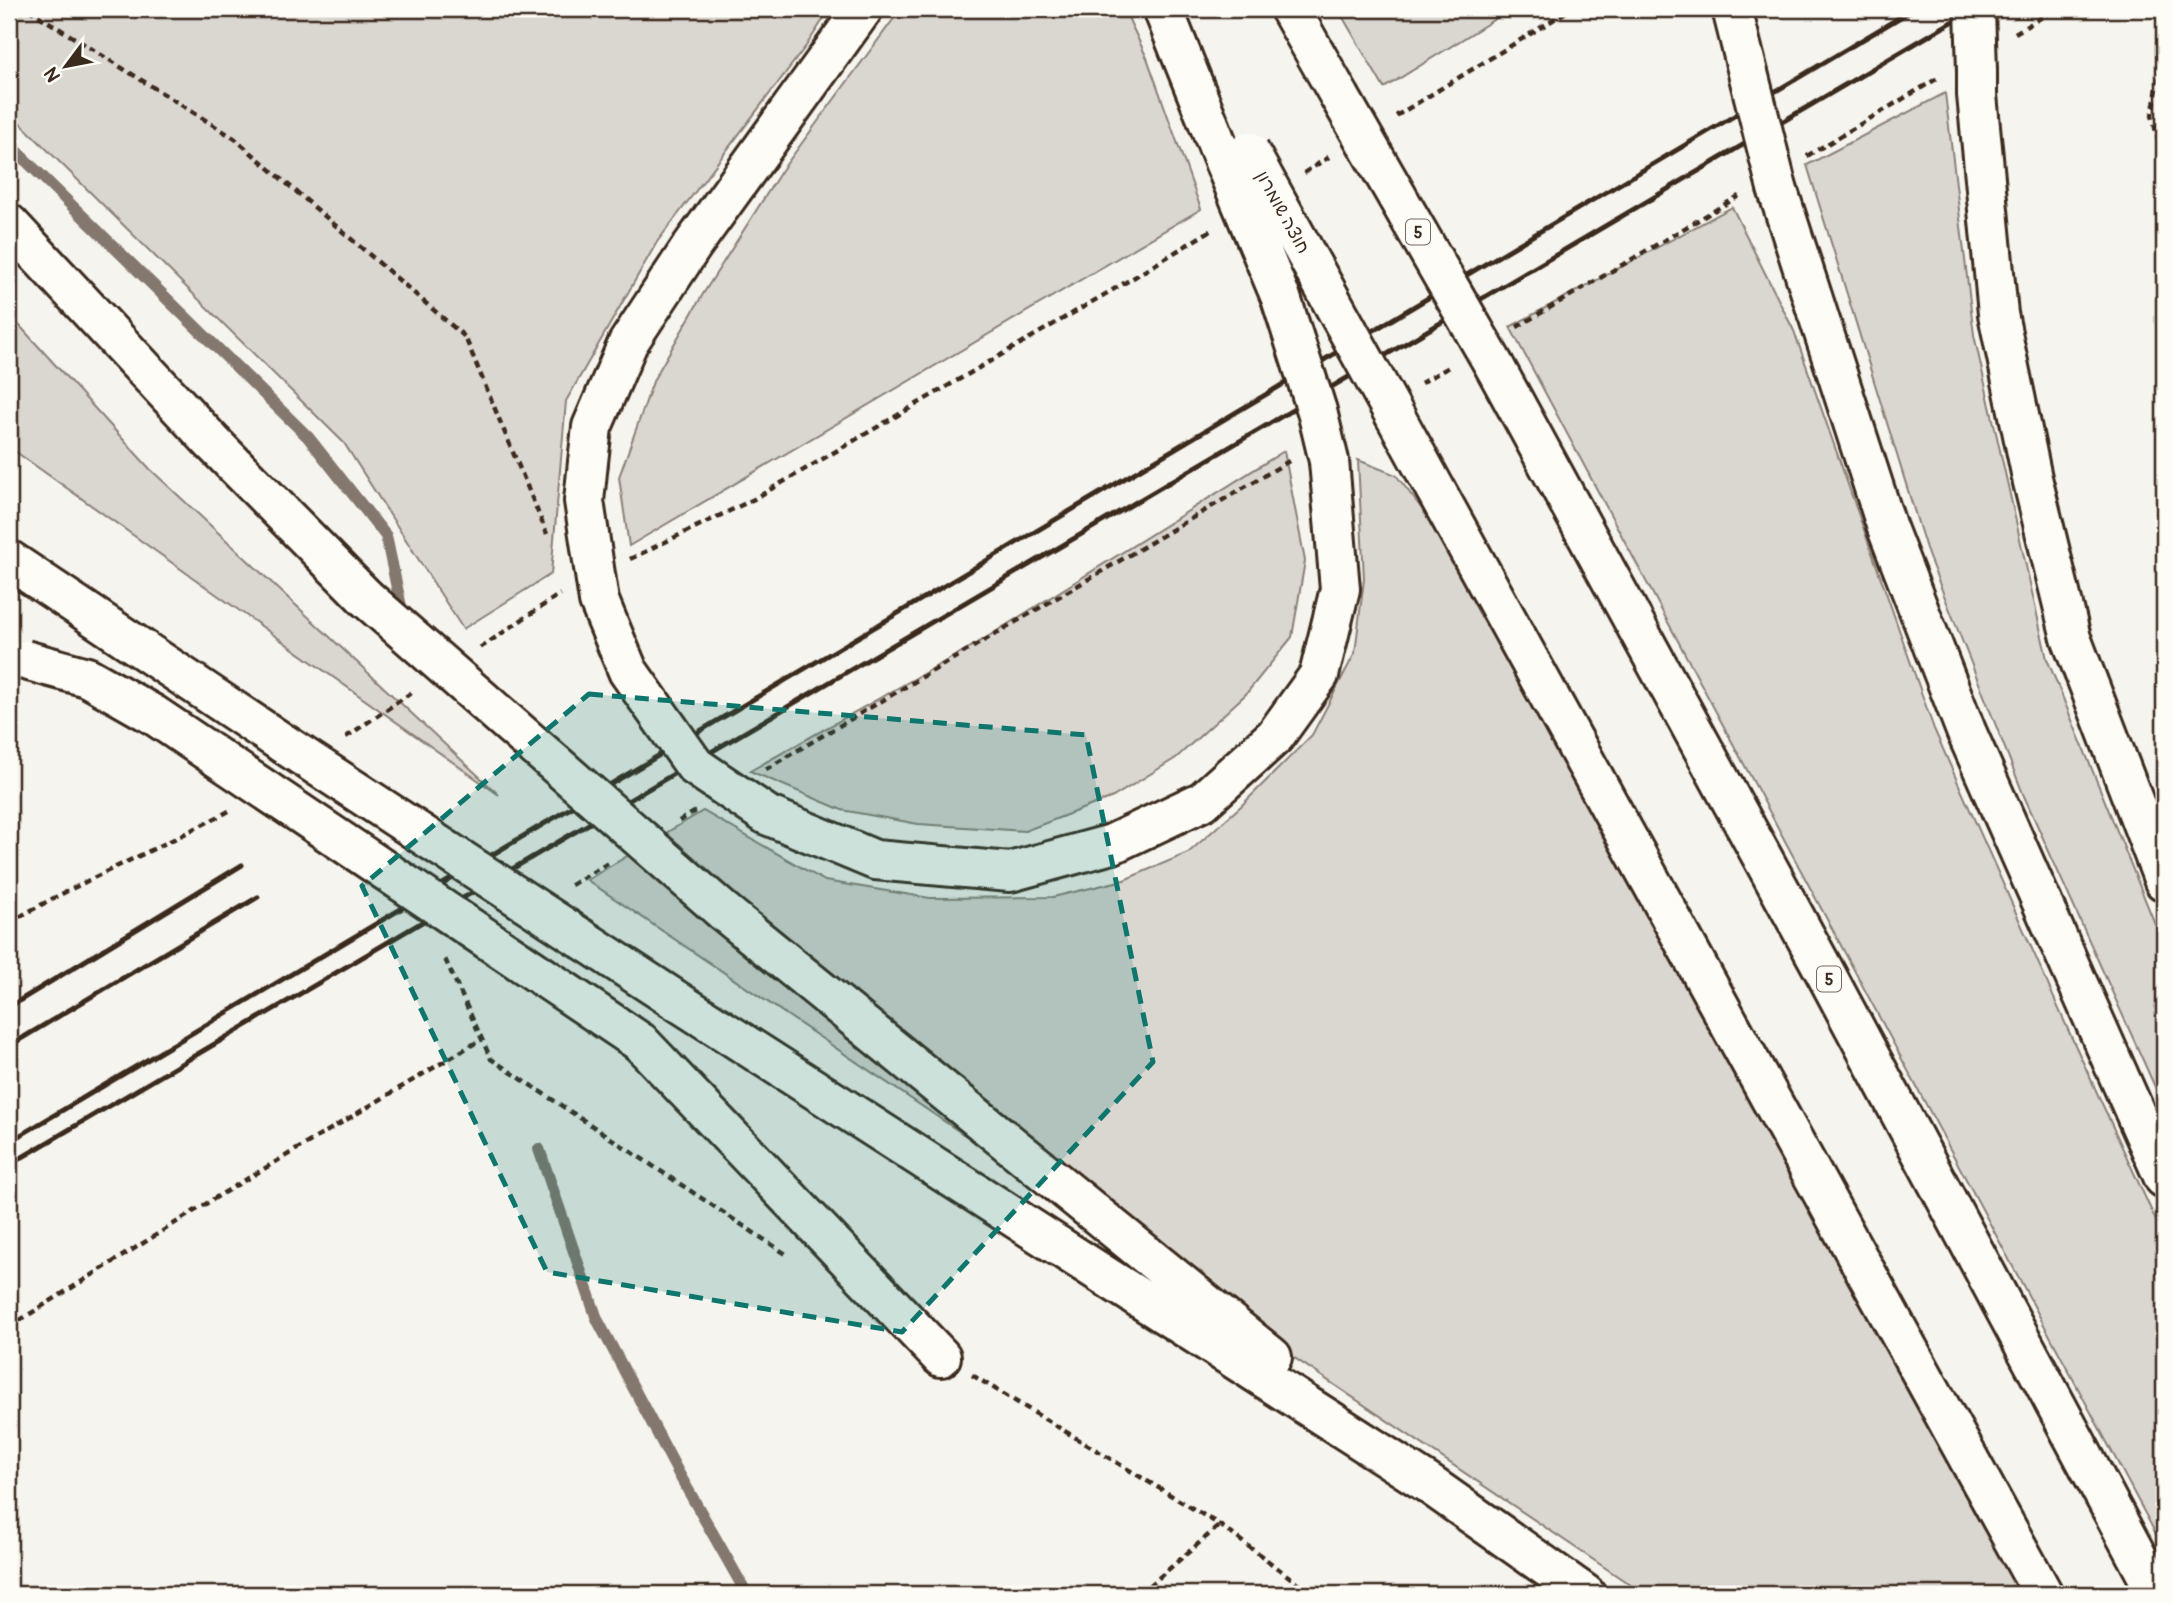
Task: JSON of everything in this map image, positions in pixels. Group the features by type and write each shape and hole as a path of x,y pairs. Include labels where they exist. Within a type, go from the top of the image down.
{"main road":[{"path":"863,9 692,246 628,343 592,427 583,501 599,601 628,671 695,766 767,815 875,860 1010,872 1112,844 1203,801 1275,736 1319,675 1340,589 1314,458 1317,411 1237,157 1163,9"},
{"name":"חוצה שומרון","path":"1170,9 1237,157 1395,416 2043,1594"},
{"name":"5","path":"1290,9 1495,367 1821,964 2157,1594"},
{"path":"1732,9 1760,190 1956,706 2164,1178"},
{"path":"1975,9 1962,72 1977,95 1998,314 2032,478 2071,638 2164,881"},
{"path":"9,224 212,442 366,598 723,911 1429,1484"},
{"path":"9,560 674,999 1429,1484 1585,1594"},
{"path":"17,659 87,677 155,715 640,1042 941,1357"}],"path":[{"path":"27,9 234,138 465,337 549,537"},
{"path":"1392,118 1571,9"},
{"path":"2008,37 2056,9"},
{"path":"2164,53 2152,115 2164,165"},
{"path":"1803,158 1962,72"},
{"path":"1298,176 1333,154"},
{"path":"1515,328 1760,190"},
{"path":"619,564 754,499 1216,227"},
{"path":"1419,384 1455,363"},
{"path":"758,775 1314,458"},
{"path":"474,652 569,587"},
{"path":"345,738 422,686"},
{"path":"9,923 54,896 166,845 233,809"},
{"path":"674,824 698,810"},
{"path":"565,888 613,860"},
{"path":"445,959 491,1059 791,1257"},
{"path":"9,1327 220,1195 482,1039"},
{"path":"941,1357 1220,1525 1312,1594"},
{"path":"1140,1594 1220,1525"}],"highlighted area":[{"path":"589,694 1086,735 1153,1062 902,1332 547,1272 362,886"}],"shaded area":[{"path":"9,9 830,9 806,46 657,242 566,401 551,574 463,629 344,443 9,112"},
{"path":"901,9 1124,9 1147,58 1201,209 629,546 619,477 654,379 703,294 782,170"},
{"path":"1338,9 1511,9 1384,88"},
{"path":"1945,93 1974,335 2047,659 2164,946 2164,1107 2024,796 1928,555 1807,165"},
{"path":"1732,207 1794,331 1934,729 2164,1238 2164,1549 1510,327"},
{"path":"9,314 150,469 499,795 9,447"},
{"path":"1284,451 1305,561 1292,637 1246,694 1176,758 1113,797 1025,831 918,824 842,810 750,771 976,644"},
{"path":"1358,460 1396,475 1439,531 2023,1594 1644,1594 587,880 703,811 825,881 930,898 1053,897 1124,880 1188,853 1241,806 1312,735 1355,653 1364,579"}],"waterway":[{"path":"9,144 308,437 386,536 403,616"},
{"path":"539,1149 597,1319 679,1474 747,1594"}],"railway":[{"path":"9,1142 1914,9"},
{"path":"9,1165 1974,9"},
{"path":"9,1007 242,865"},
{"path":"9,1046 258,897"}]}
